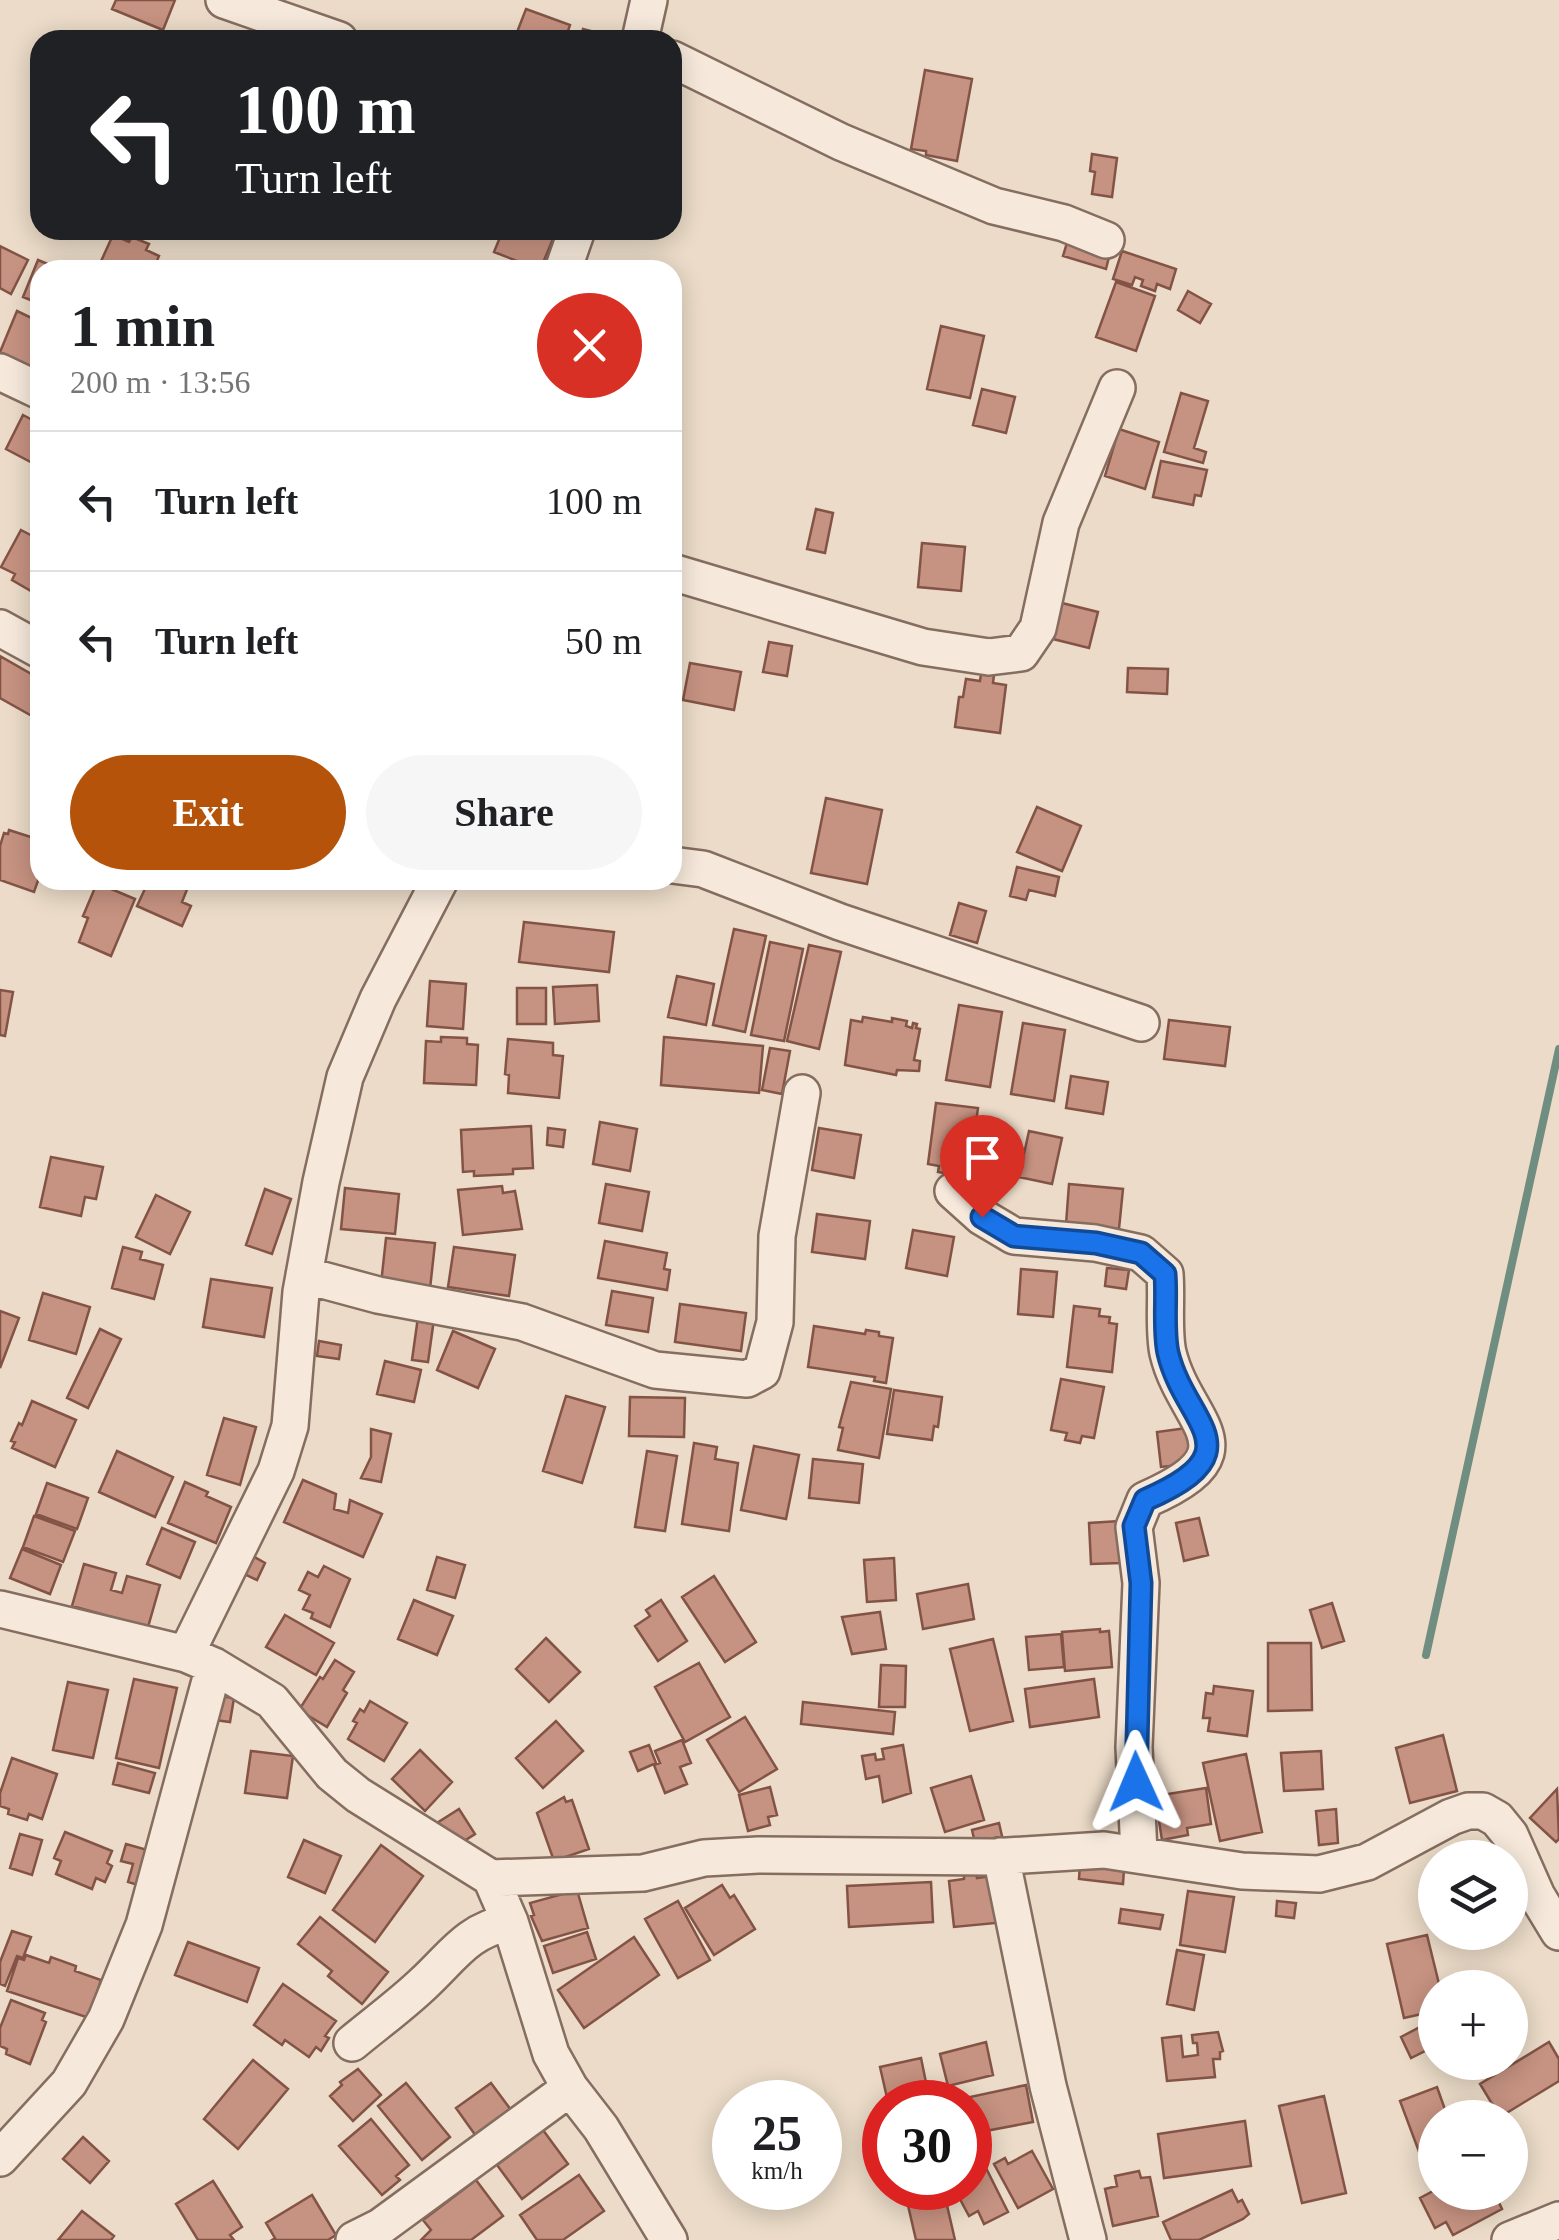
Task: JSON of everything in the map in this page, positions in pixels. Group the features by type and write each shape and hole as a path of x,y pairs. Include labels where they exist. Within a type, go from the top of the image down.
{"street":[{"path":"224,0 311,30"},
{"path":"642,30 649,0"},
{"path":"682,64 841,142 994,206 1064,223 1106,240"},
{"path":"0,372 30,386"},
{"path":"682,575 924,647 989,657 1021,652 1038,628 1062,523 1117,388"},
{"path":"0,628 30,644"},
{"path":"682,866 703,869 840,922 1141,1023"},
{"path":"0,2158 70,2083 106,2019 144,1925 200,1660 276,1470 294,1395 304,1275 345,1076 378,999 435,890"},
{"path":"304,1275 378,1295 522,1322 655,1370 747,1379 762,1371 775,1322 776,1236 802,1093"},
{"path":"953,1191 982,1217 1014,1236 1096,1243 1141,1253 1165,1274 1167,1350 1202,1421 1208,1447 1197,1469 1171,1488 1145,1500 1134,1526 1141,1583 1134,1747 1139,1853"},
{"path":"0,1609 200,1660 272,1701 332,1774 358,1795 491,1878 643,1873 704,1858 758,1855 1001,1856 1104,1850 1242,1871 1319,1874 1367,1862 1451,1817 1482,1811 1497,1819 1510,1835 1537,1896 1559,1932"},
{"path":"1001,1856 1048,2086 1088,2240"},
{"path":"491,1878 510,1922 551,2054 669,2240"},
{"path":"352,2043 422,1985 470,1936 485,1927 510,1922"},
{"path":"374,2236 570,2088"},
{"path":"1518,2238 1559,2220"}],"building":[{"path":"116,0 175,0 163,30 112,9"},
{"path":"526,9 570,25 568,30 518,30"},
{"path":"925,70 972,79 957,161 911,149"},
{"path":"1092,154 1117,158 1112,197 1092,194"},
{"path":"1069,236 1111,249 1106,269 1063,256"},
{"path":"111,240 139,240 149,244 146,250 159,256 157,260 102,260"},
{"path":"499,240 552,240 544,260 514,260 494,252"},
{"path":"0,246 28,260 11,294 0,288"},
{"path":"1122,251 1176,269 1170,289 1157,284 1155,291 1141,286 1143,280 1135,277 1132,285 1113,279"},
{"path":"30,280 30,300 23,297"},
{"path":"1116,282 1155,296 1136,351 1096,337"},
{"path":"1188,291 1211,304 1200,323 1178,310"},
{"path":"17,311 30,317 30,366 0,352"},
{"path":"941,326 984,336 970,398 927,389"},
{"path":"982,389 1015,397 1006,433 973,425"},
{"path":"1181,393 1208,401 1194,448 1206,452 1203,463 1164,452"},
{"path":"23,415 30,419 30,462 6,449"},
{"path":"1119,429 1159,442 1145,489 1105,476"},
{"path":"1161,461 1207,470 1201,496 1195,495 1193,505 1153,497"},
{"path":"816,509 833,513 825,553 807,549"},
{"path":"21,530 30,535 30,590 12,580 15,574 1,567"},
{"path":"922,543 965,547 961,591 918,587"},
{"path":"1058,602 1098,612 1089,648 1049,638"},
{"path":"769,642 792,646 787,676 763,672"},
{"path":"0,656 30,673 30,715 0,698"},
{"path":"690,663 741,672 734,710 683,700"},
{"path":"1128,668 1168,669 1167,694 1127,692"},
{"path":"981,674 994,675 993,683 1006,685 1000,733 955,727 966,679 980,681"},
{"path":"826,798 882,810 867,884 811,873"},
{"path":"1037,807 1081,826 1062,871 1017,852"},
{"path":"9,830 30,837 30,890 34,892 0,880 0,846 4,833"},
{"path":"1017,867 1059,877 1055,896 1029,890 1026,900 1010,896"},
{"path":"94,890 114,890 135,899 111,956 79,942 88,918 83,916"},
{"path":"144,890 187,890 182,902 191,906 182,926 137,906"},
{"path":"959,903 986,911 977,943 950,935"},
{"path":"524,922 614,932 609,972 519,962"},
{"path":"734,929 766,936 745,1032 713,1025"},
{"path":"770,942 803,949 784,1041 751,1035"},
{"path":"809,945 841,952 819,1049 787,1041"},
{"path":"677,976 714,984 706,1025 668,1017"},
{"path":"430,981 466,984 463,1029 427,1026"},
{"path":"597,985 599,1021 555,1024 553,987"},
{"path":"517,988 546,988 546,1024 517,1024"},
{"path":"0,990 13,992 5,1036 0,1035"},
{"path":"959,1005 1002,1012 990,1087 946,1080"},
{"path":"863,1017 907,1021 906,1026 912,1028 913,1023 917,1024 920,1029 914,1060 920,1061 919,1071 897,1070 896,1075 845,1065 851,1020 862,1022"},
{"path":"1169,1020 1230,1027 1225,1066 1164,1059"},
{"path":"1023,1023 1065,1030 1054,1101 1011,1094"},
{"path":"441,1037 467,1038 467,1044 478,1045 476,1085 424,1083 426,1041 441,1042"},
{"path":"664,1037 763,1046 759,1093 661,1085"},
{"path":"508,1039 553,1043 553,1055 563,1056 559,1098 508,1093"},
{"path":"770,1048 790,1051 782,1094 762,1090"},
{"path":"1071,1076 1108,1082 1103,1114 1066,1108"},
{"path":"936,1103 978,1108 968,1177 938,1172 939,1166 928,1164"},
{"path":"600,1122 637,1129 630,1171 593,1164"},
{"path":"531,1126 533,1168 513,1169 513,1174 474,1176 474,1171 463,1172 461,1130"},
{"path":"548,1128 565,1130 563,1147 547,1145"},
{"path":"819,1128 861,1135 854,1178 812,1170"},
{"path":"1029,1131 1062,1138 1052,1184 1019,1177"},
{"path":"51,1157 103,1167 96,1199 85,1197 81,1216 40,1207"},
{"path":"606,1184 649,1192 642,1231 599,1223"},
{"path":"1069,1184 1123,1189 1119,1229 1066,1224"},
{"path":"502,1186 503,1193 515,1191 522,1229 463,1235 458,1190"},
{"path":"345,1188 399,1194 395,1234 341,1229"},
{"path":"265,1189 291,1199 272,1254 246,1245"},
{"path":"156,1195 190,1212 170,1254 136,1237"},
{"path":"817,1214 870,1221 865,1259 812,1252"},
{"path":"913,1230 954,1237 947,1276 906,1268"},
{"path":"386,1238 435,1243 430,1289 381,1284"},
{"path":"605,1241 667,1253 667,1290 598,1278"},
{"path":"123,1247 142,1252 140,1259 163,1265 154,1299 112,1288"},
{"path":"454,1247 515,1255 509,1296 448,1287"},
{"path":"1107,1268 1129,1270 1126,1289 1105,1286"},
{"path":"1021,1269 1057,1272 1053,1317 1018,1314"},
{"path":"211,1279 272,1288 264,1337 203,1327"},
{"path":"612,1291 653,1298 648,1332 606,1325"},
{"path":"43,1293 90,1307 76,1354 29,1340"},
{"path":"680,1304 746,1313 741,1351 675,1342"},
{"path":"1074,1306 1100,1309 1099,1316 1110,1317 1109,1323 1117,1324 1112,1372 1067,1367"},
{"path":"0,1311 19,1318 0,1368"},
{"path":"418,1317 434,1319 428,1362 412,1360"},
{"path":"814,1326 865,1334 866,1330 893,1338 886,1383 874,1381 875,1377 808,1367"},
{"path":"100,1329 121,1339 88,1408 67,1398"},
{"path":"453,1331 495,1349 478,1388 437,1370"},
{"path":"319,1341 341,1345 339,1359 317,1356"},
{"path":"385,1361 421,1370 414,1402 377,1394"},
{"path":"1061,1379 1104,1387 1094,1438 1082,1436 1080,1443 1065,1440 1067,1433 1051,1430"},
{"path":"851,1382 891,1389 879,1458 838,1450 843,1428 839,1427"},
{"path":"894,1390 942,1397 932,1440 887,1434"},
{"path":"566,1396 605,1407 582,1483 543,1471"},
{"path":"630,1397 685,1398 684,1437 629,1436"},
{"path":"32,1401 76,1420 55,1467 12,1448 15,1442 11,1441"},
{"path":"224,1418 256,1427 240,1485 207,1475"},
{"path":"1187,1428 1190,1464 1161,1467 1157,1432"},
{"path":"371,1429 391,1434 381,1482 361,1478 371,1457"},
{"path":"694,1443 717,1447 715,1459 738,1463 729,1531 682,1524"},
{"path":"754,1446 799,1455 786,1519 741,1510"},
{"path":"117,1451 173,1477 155,1517 99,1492"},
{"path":"647,1451 677,1456 665,1531 635,1527"},
{"path":"813,1459 863,1464 859,1503 809,1498"},
{"path":"303,1480 336,1494 334,1509 348,1513 350,1500 382,1514 363,1557 284,1522"},
{"path":"185,1482 231,1507 216,1543 168,1523"},
{"path":"47,1483 88,1498 77,1529 36,1514"},
{"path":"34,1516 75,1531 63,1562 23,1547"},
{"path":"1199,1518 1208,1555 1184,1561 1176,1523"},
{"path":"1119,1521 1121,1563 1091,1564 1089,1523"},
{"path":"162,1528 195,1542 180,1578 147,1564"},
{"path":"22,1549 61,1565 50,1594 10,1578"},
{"path":"251,1555 265,1563 257,1580 242,1573"},
{"path":"437,1557 465,1565 455,1598 427,1590"},
{"path":"894,1558 896,1600 867,1602 864,1560"},
{"path":"84,1564 116,1573 111,1590 122,1593 127,1576 160,1585 148,1627 72,1606"},
{"path":"324,1566 350,1579 330,1627 311,1618 313,1613 303,1609 310,1595 299,1590 308,1572 318,1577"},
{"path":"714,1576 756,1642 725,1662 682,1597"},
{"path":"968,1584 974,1619 923,1629 917,1594"},
{"path":"414,1600 453,1616 437,1655 398,1639"},
{"path":"661,1600 687,1641 658,1661 635,1626 650,1616 646,1610"},
{"path":"1332,1603 1344,1641 1322,1648 1310,1610"},
{"path":"880,1612 886,1649 852,1654 842,1617"},
{"path":"285,1615 334,1643 316,1675 266,1647"},
{"path":"1109,1631 1112,1667 1065,1671 1062,1632"},
{"path":"1061,1634 1064,1667 1029,1670 1026,1637"},
{"path":"546,1638 580,1672 549,1702 516,1669"},
{"path":"993,1639 1013,1721 970,1731 950,1649"},
{"path":"1268,1643 1311,1643 1312,1710 1268,1711"},
{"path":"335,1660 354,1672 327,1727 299,1710"},
{"path":"699,1663 730,1717 685,1742 655,1687"},
{"path":"881,1665 906,1666 905,1707 879,1707"},
{"path":"134,1679 177,1688 159,1768 116,1758"},
{"path":"1094,1679 1099,1717 1030,1727 1025,1689"},
{"path":"68,1682 108,1690 93,1758 53,1750"},
{"path":"1214,1686 1253,1691 1247,1736 1208,1731 1210,1718 1203,1718 1206,1693 1213,1694"},
{"path":"211,1695 234,1698 230,1722 207,1719"},
{"path":"370,1701 407,1723 384,1761 348,1739 357,1723 353,1721"},
{"path":"803,1702 895,1712 893,1734 801,1724"},
{"path":"745,1717 777,1769 739,1792 707,1740"},
{"path":"556,1721 583,1751 543,1788 516,1758"},
{"path":"1443,1735 1457,1791 1410,1803 1396,1748"},
{"path":"682,1740 691,1763 680,1767 687,1784 665,1793 654,1765 660,1763 655,1751"},
{"path":"649,1745 656,1763 638,1771 630,1752"},
{"path":"903,1745 911,1793 883,1802 879,1776 866,1779 862,1756 875,1754 876,1760 884,1759 882,1749"},
{"path":"420,1750 452,1782 425,1811 392,1779"},
{"path":"251,1751 293,1756 287,1798 245,1793"},
{"path":"1321,1751 1323,1789 1284,1791 1281,1753"},
{"path":"1246,1754 1262,1832 1220,1841 1203,1763"},
{"path":"12,1758 57,1774 42,1819 29,1814 27,1820 8,1814 9,1809 0,1806 0,1793"},
{"path":"118,1763 155,1773 149,1793 113,1784"},
{"path":"971,1776 984,1820 945,1832 931,1788"},
{"path":"770,1787 777,1815 768,1817 770,1825 748,1831 739,1795"},
{"path":"1206,1788 1211,1824 1187,1828 1188,1835 1162,1840 1155,1796"},
{"path":"1557,1789 1559,1839 1556,1842 1530,1818"},
{"path":"564,1797 566,1802 572,1800 589,1849 554,1861 537,1813"},
{"path":"459,1809 475,1834 453,1848 437,1823"},
{"path":"1336,1809 1338,1843 1319,1845 1316,1811"},
{"path":"999,1823 1002,1836 975,1843 972,1830"},
{"path":"65,1832 112,1851 107,1863 112,1866 105,1882 96,1878 92,1889 56,1874 61,1861 54,1858"},
{"path":"20,1834 42,1840 32,1875 10,1868"},
{"path":"304,1840 341,1856 325,1893 288,1877"},
{"path":"126,1844 151,1851 141,1886 128,1882 133,1864 121,1861"},
{"path":"381,1845 423,1876 375,1942 333,1910"},
{"path":"1080,1864 1124,1869 1123,1884 1079,1879"},
{"path":"976,1873 977,1878 991,1876 996,1923 954,1927 949,1881"},
{"path":"931,1882 933,1922 849,1927 847,1886"},
{"path":"722,1885 730,1898 734,1895 755,1929 714,1955 685,1908"},
{"path":"577,1890 588,1928 542,1941 530,1903"},
{"path":"1188,1891 1234,1897 1225,1952 1180,1945"},
{"path":"678,1901 710,1960 678,1978 645,1919"},
{"path":"1277,1901 1296,1903 1294,1918 1276,1916"},
{"path":"1121,1909 1163,1915 1160,1929 1119,1923"},
{"path":"320,1917 388,1972 362,2004 328,1976 332,1971 298,1944"},
{"path":"12,1931 31,1937 23,1958 17,1956 5,1986 0,1984 0,1962"},
{"path":"587,1932 596,1959 553,1973 544,1946"},
{"path":"634,1937 659,1975 584,2028 558,1990"},
{"path":"1418,1937 1418,1950 1431,1950 1436,1970 1418,1970 1418,2015 1404,2018 1387,1944"},
{"path":"188,1942 259,1968 247,2002 175,1975"},
{"path":"1177,1950 1204,1955 1194,2010 1167,2004"},
{"path":"26,1955 49,1963 51,1957 101,1980 89,2018 7,1991 18,1958 24,1960"},
{"path":"283,1984 336,2021 325,2036 329,2038 321,2051 316,2047 309,2057 285,2040 282,2045 254,2025"},
{"path":"11,2000 45,2013 42,2020 46,2022 30,2064 6,2054 7,2049 0,2046 0,2028"},
{"path":"1418,2028 1418,2054 1411,2058 1401,2037"},
{"path":"1218,2032 1223,2051 1220,2059 1213,2059 1215,2077 1167,2081 1162,2038 1181,2036 1183,2057 1198,2055 1192,2035"},
{"path":"986,2042 993,2075 946,2080 940,2054"},
{"path":"1549,2042 1559,2059 1559,2081 1528,2100 1490,2100 1480,2084 1487,2080 1528,2080 1528,2055"},
{"path":"921,2058 926,2080 883,2080 880,2067"},
{"path":"253,2060 288,2089 238,2149 204,2119"},
{"path":"358,2069 381,2095 353,2121 330,2096 342,2085 340,2082"},
{"path":"406,2083 450,2137 422,2160 378,2106"},
{"path":"491,2083 517,2118 478,2139 456,2108"},
{"path":"1026,2085 1033,2122 992,2130 992,2092"},
{"path":"1437,2087 1442,2100 1418,2100 1418,2149 1400,2101"},
{"path":"1324,2096 1346,2193 1302,2203 1279,2106"},
{"path":"371,2119 409,2165 396,2176 400,2180 382,2195 339,2146"},
{"path":"1245,2121 1251,2166 1164,2178 1158,2134"},
{"path":"543,2130 568,2164 522,2199 497,2165"},
{"path":"83,2137 109,2161 90,2183 63,2159"},
{"path":"1032,2151 1053,2189 1018,2208 994,2164 1005,2158 1008,2164"},
{"path":"1139,2171 1141,2178 1150,2177 1158,2216 1113,2226 1105,2189 1117,2186 1115,2176"},
{"path":"579,2175 604,2211 563,2240 537,2240 520,2215"},
{"path":"476,2180 503,2216 471,2240 421,2240 431,2230 423,2220"},
{"path":"992,2180 1008,2212 984,2224 978,2211 969,2216 966,2210 992,2210"},
{"path":"213,2181 242,2227 230,2235 234,2240 198,2240 176,2204"},
{"path":"1232,2190 1249,2214 1243,2219 1199,2240 1171,2240 1163,2222"},
{"path":"312,2195 336,2235 328,2240 272,2240 275,2238 266,2223"},
{"path":"909,2210 948,2210 955,2240 916,2240"},
{"path":"1426,2210 1500,2210 1453,2235 1446,2222 1435,2228"},
{"path":"82,2211 114,2236 111,2240 58,2240"}],"waterway":[{"path":"1426,1655 1559,1049"}],"route":[{"path":"982,1217 1014,1236 1096,1243 1141,1253 1165,1274 1167,1350 1202,1421 1208,1447 1197,1469 1171,1488 1145,1500 1134,1526 1141,1583 1136,1782"}]}
